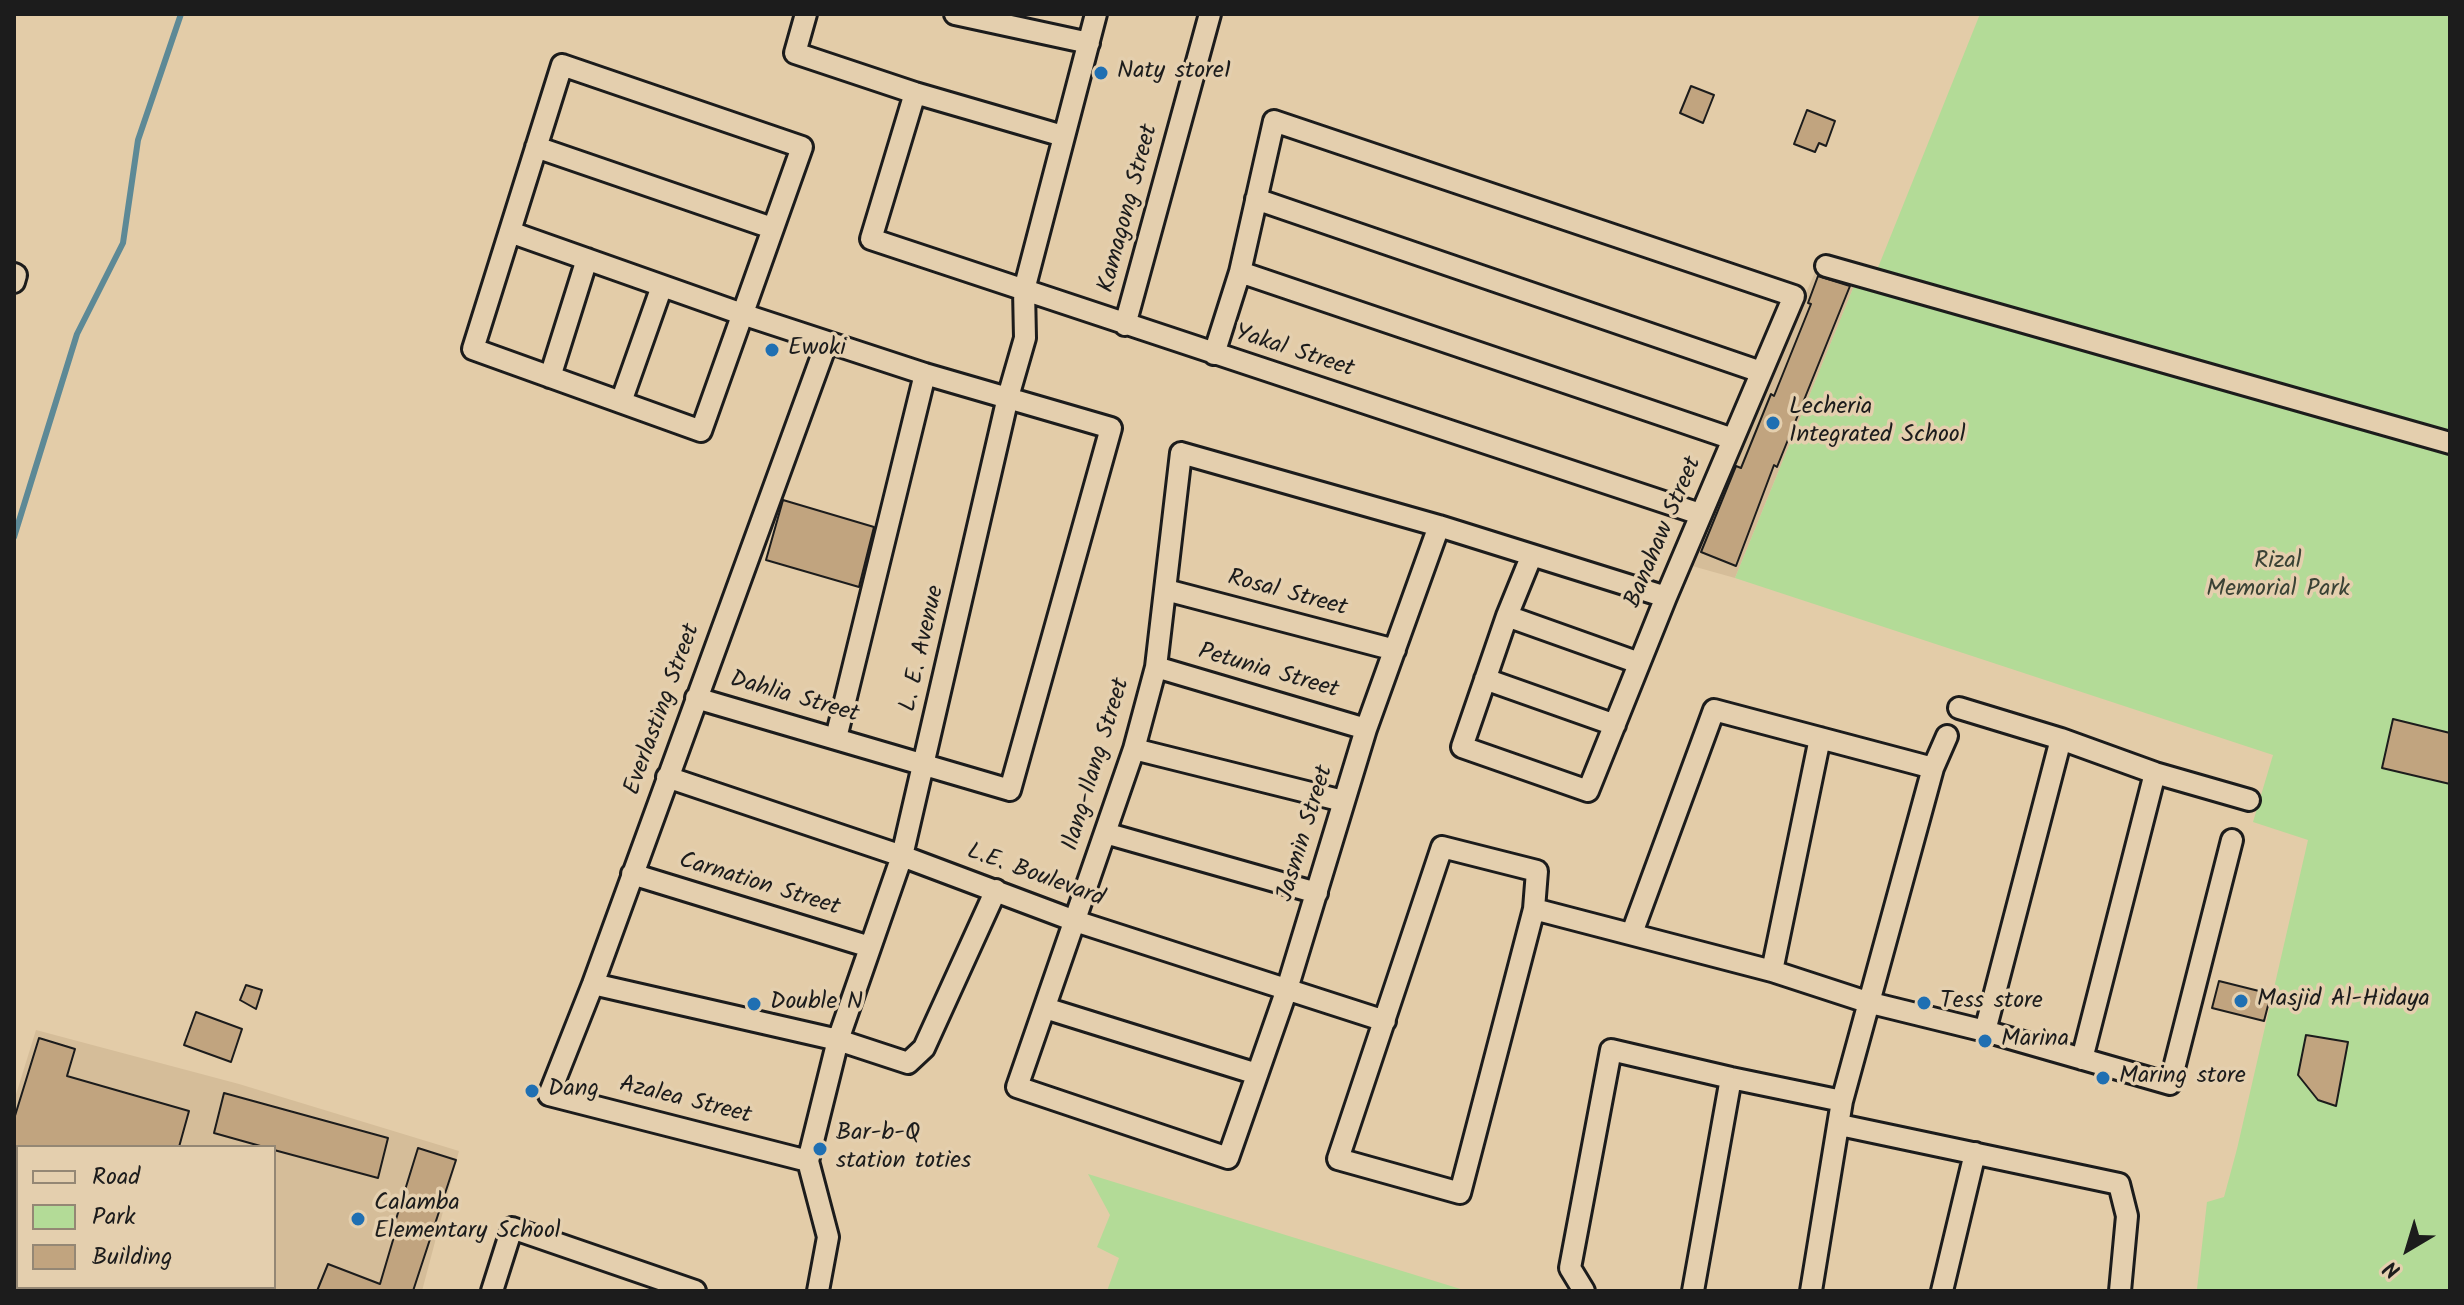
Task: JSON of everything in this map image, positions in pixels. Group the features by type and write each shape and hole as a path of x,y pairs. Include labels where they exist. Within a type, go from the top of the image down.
{"street":[{"path":"806,14 795,53 915,93 1063,136"},
{"path":"955,14 1089,43"},
{"name":"L. E. Avenue","path":"818,1291 828,1237 808,1161 838,1040 902,856 1008,397 1025,338 1024,290 1096,14"},
{"name":"Kamagong Street","path":"1125,325 1210,14"},
{"path":"562,65 802,147 701,431 473,349 536,147 562,65"},
{"name":"Yakal Street","path":"915,93 871,239 1700,514"},
{"name":"Banahaw Street","path":"1256,199 1274,121 1794,296 1700,514 1588,791 1462,747 1485,679"},
{"path":"536,147 772,228"},
{"path":"1214,354 1240,272 1256,199 1761,372"},
{"path":"510,232 742,314 925,374 1008,397"},
{"path":"550,377 587,259"},
{"path":"1826,266 2450,443"},
{"path":"1240,272 1733,439"},
{"path":"14,274 14,282"},
{"path":"621,402 662,286"},
{"name":"Everlasting Street","path":"549,1095 593,984 827,342"},
{"path":"836,738 925,374"},
{"name":"Dahlia Street","path":"696,698 1010,790 1111,428 1008,397"},
{"name":"Ilang-Ilang Street","path":"1228,1158 1017,1087 1134,749 1156,667 1181,453 1439,526"},
{"path":"1439,526 1666,597"},
{"name":"Jasmin Street","path":"1228,1158 1287,989 1366,729 1439,526"},
{"path":"1531,557 1485,679 1615,725"},
{"name":"Rosal Street","path":"1166,590 1395,650"},
{"path":"1507,616 1639,663"},
{"name":"Petunia Street","path":"1156,667 1366,729"},
{"path":"1959,708 2061,739 2155,773 2249,800"},
{"path":"1632,933 1714,710 1933,768"},
{"path":"1811,1291 1842,1101 1933,768 1947,736"},
{"path":"1772,971 1820,738"},
{"path":"1985,1031 2061,739"},
{"path":"1134,749 1343,801"},
{"path":"2082,1059 2155,773"},
{"name":"L.E. Boulevard","path":"667,777 902,856 1075,921 1385,1021"},
{"path":"1105,833 1317,893"},
{"path":"1534,909 1772,971 1867,1002 1985,1031 2170,1084 2232,840"},
{"path":"1442,847 1537,871 1534,909 1460,1193 1338,1159 1442,847"},
{"name":"Carnation Street","path":"632,874 870,947"},
{"path":"593,984 838,1040 908,1063 924,1048 996,890"},
{"path":"1045,1008 1257,1074"},
{"path":"1584,1291 1570,1268 1611,1050 1842,1101"},
{"path":"1693,1291 1731,1078"},
{"name":"Azalea Street","path":"549,1095 808,1161"},
{"path":"1840,1125 2119,1184 2127,1216 2120,1291"},
{"path":"1942,1291 1975,1153"},
{"path":"492,1291 512,1228 695,1291"}],"shaded area":[{"name":"Lecheria Integrated School","path":"1817,268 1856,281 1735,578 1685,564"},
{"name":"Calamba Elementary School","path":"36,1030 239,1084 459,1151 422,1291 14,1291 14,1101"}],"green space":[{"path":"1980,14 2450,14 2450,432 1877,270"},
{"name":"Rizal Memorial Park","path":"1856,281 2450,449 2450,1291 2197,1289 2207,1202 2224,1197 2308,840 2253,822 2273,755 1735,578"},
{"path":"1088,1174 1467,1291 1107,1291 1119,1258 1097,1247 1110,1215"}],"building":[{"path":"1691,86 1714,95 1703,123 1680,113"},
{"path":"1807,110 1835,121 1826,146 1819,143 1815,152 1794,144"},
{"name":"Lecheria Integrated School","path":"1818,276 1850,286 1777,467 1774,465 1736,566 1701,552 1736,466 1741,468 1771,394 1774,396 1811,304 1808,303"},
{"path":"783,500 874,527 859,587 766,560"},
{"path":"2393,719 2450,733 2450,784 2382,768"},
{"name":"Masjid Al-Hidaya","path":"2219,981 2271,994 2264,1021 2212,1008"},
{"path":"246,985 262,990 256,1009 240,1000"},
{"path":"196,1012 242,1029 231,1062 184,1045"},
{"path":"2306,1035 2348,1042 2336,1106 2318,1100 2298,1075"},
{"path":"39,1038 75,1049 67,1076 189,1111 180,1145 14,1147 14,1119"},
{"path":"224,1093 388,1138 378,1178 276,1151 276,1145 257,1145 214,1133"},
{"path":"418,1148 456,1160 413,1291 317,1291 328,1264 380,1284"}],"waterway":[{"path":"14,537 77,334 123,243 138,140 181,14"}],"place":[{"name":"Naty store1","path":"1101,73"},
{"name":"Ewoki","path":"772,350"},
{"name":"Lecheria Integrated School","path":"1773,423"},
{"name":"Masjid Al-Hidaya","path":"2241,1001"},
{"name":"Tess store","path":"1924,1003"},
{"name":"Double N","path":"754,1004"},
{"name":"Marina","path":"1985,1041"},
{"name":"Maring store","path":"2103,1078"},
{"name":"Dang","path":"532,1091"},
{"name":"Bar-b-Q station toties","path":"820,1149"},
{"name":"Calamba Elementary School","path":"358,1219"}]}
